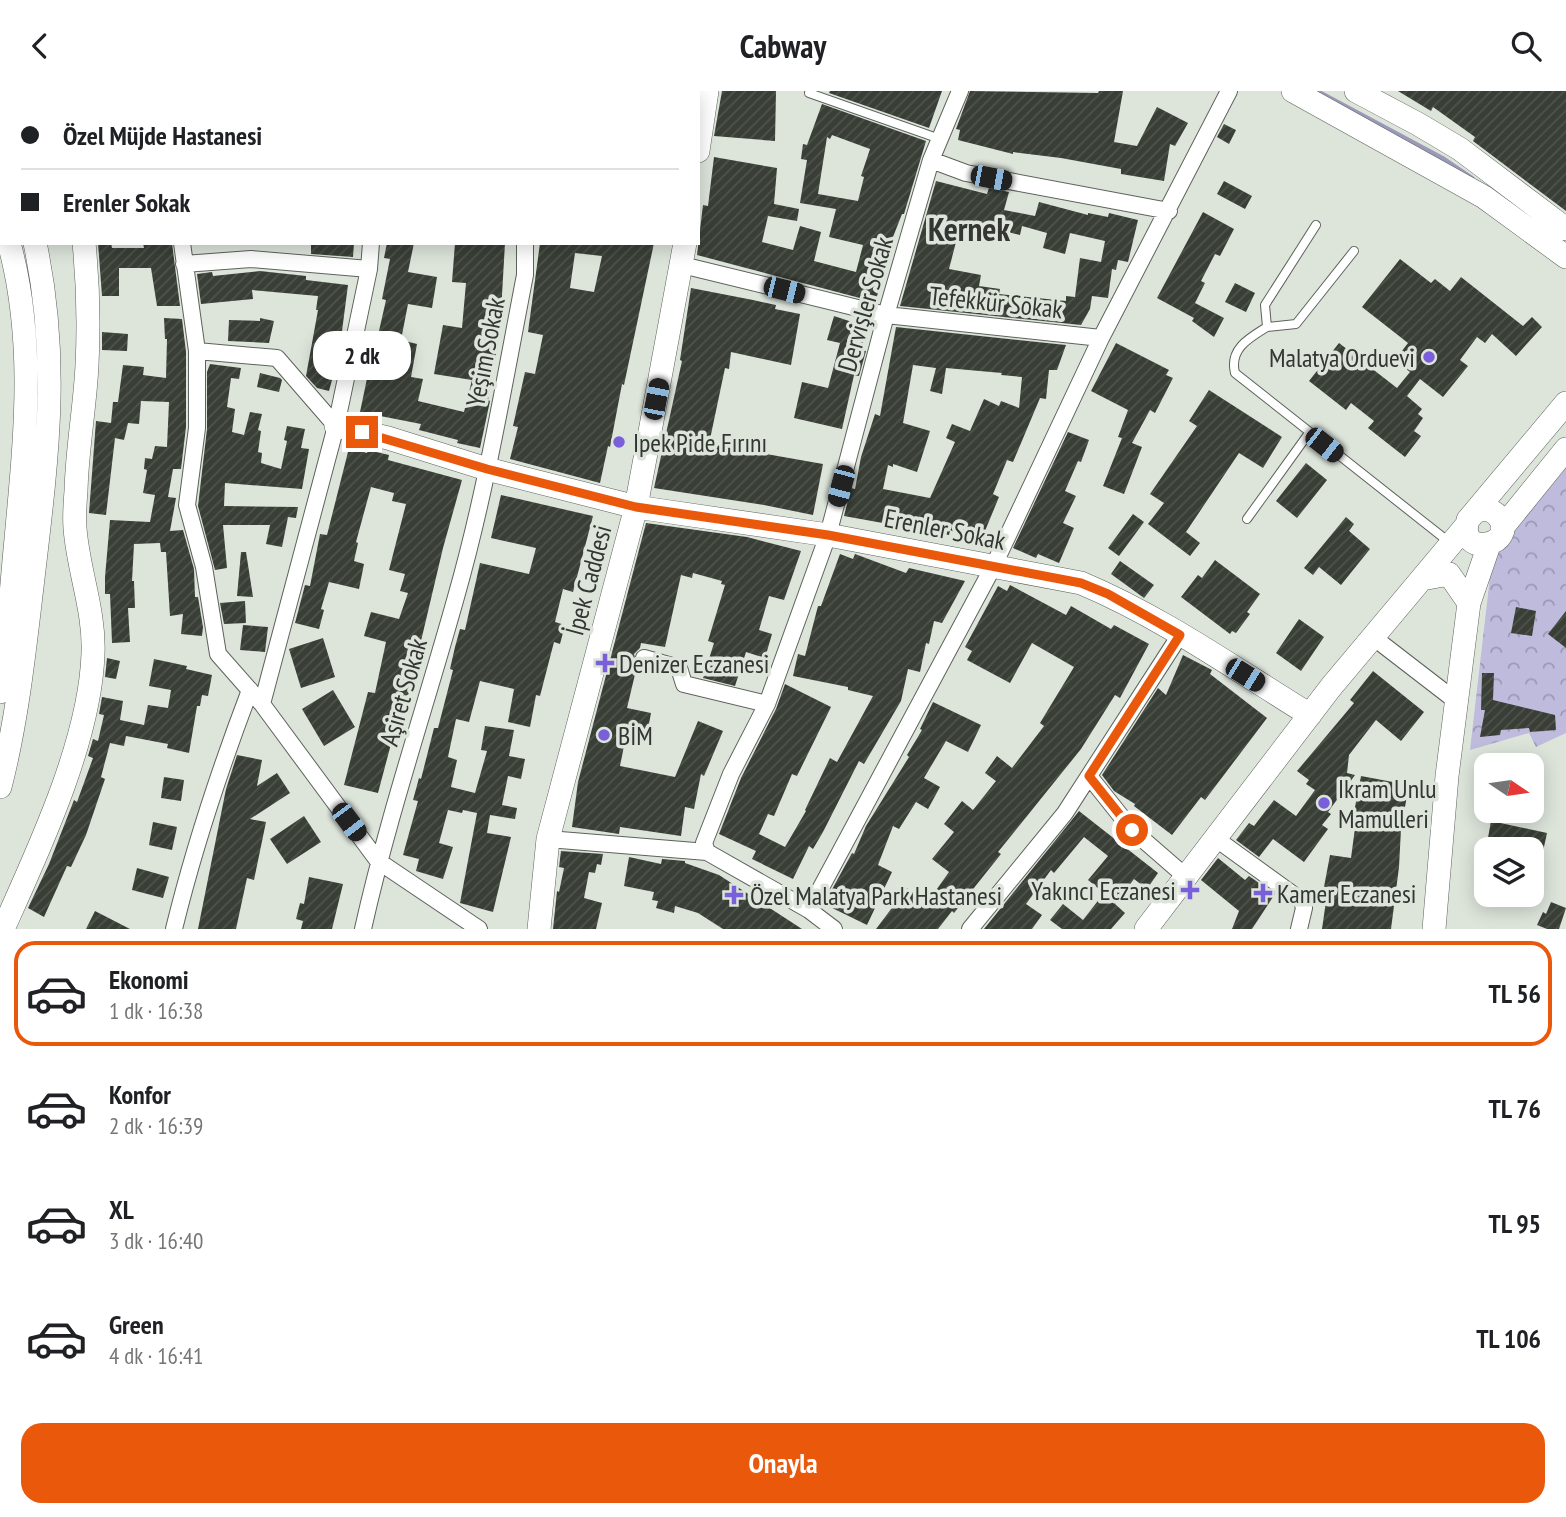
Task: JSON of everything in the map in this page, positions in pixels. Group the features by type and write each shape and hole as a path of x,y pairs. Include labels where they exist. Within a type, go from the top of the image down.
{"main road":[{"path":"700,138 707,91"},
{"path":"1293,91 1483,197 1566,257"},
{"path":"1356,91 1460,149 1566,229"},
{"path":"0,692 21,485 27,383 26,335 10,245"},
{"path":"0,787 23,674 46,471 51,397 47,317 35,245"},
{"path":"3,929 36,855 68,770 89,690 93,653 92,625 75,529 87,364 84,245"},
{"name":"İpek Caddesi","path":"539,929 548,839 636,507 684,254"},
{"path":"1146,929 1310,715 1566,403"},
{"name":"Erenler Sokak","path":"336,426 388,438 487,469 636,507 828,535 1081,583 1108,594 1180,635 1310,715"},
{"path":"1434,929 1447,776 1469,603 1495,537 1566,449"},
{"path":"1472,518 1467,532 1473,541 1495,537"},
{"path":"1422,579 1449,574 1469,603"}],"street":[{"name":"Dervişler Sokak","path":"707,852 704,843 731,774 766,704 828,535 886,315 931,160 960,91"},
{"path":"809,910 993,567 1101,338 1230,91"},
{"path":"931,160 966,173 1169,211"},
{"path":"182,245 197,351 197,428 187,505 204,567 218,654 262,703 378,861 479,929"},
{"path":"262,703 336,426 369,269 371,245"},
{"name":"Yeşim Sokak","path":"487,469 525,275 524,245"},
{"name":"Tefekkür Sokak","path":"684,254 886,315 1101,338"},
{"path":"184,264 251,260 369,269"},
{"path":"197,351 277,358 336,426"},
{"name":"Aşiret Sokak","path":"363,929 378,861 457,595 487,469"},
{"path":"970,929 1065,813 1180,635"},
{"path":"1373,637 1456,701"},
{"path":"644,658 679,668 684,684 766,704"},
{"path":"174,929 188,870 214,786 250,690"},
{"path":"1089,776 1132,830 1185,876"},
{"path":"1215,838 1302,901 1304,908 1299,929"},
{"path":"548,839 707,852 809,910 834,929"}],"lane":[{"path":"809,93 940,139"},
{"path":"1267,327 1265,305 1316,225"},
{"path":"1354,251 1296,324 1267,327 1243,341 1235,359 1235,373 1451,544"},
{"path":"1247,519 1309,433"}],"green space":[{"path":"1566,466 1566,733 1536,747 1529,733 1470,750 1493,551"}],"building":[{"path":"722,91 776,91 775,141 714,136"},
{"path":"942,91 929,128 829,93"},
{"path":"970,91 1123,91 1114,142 1137,146 1157,107 1188,123 1175,146 1170,144 1164,181 1121,174 1121,169 1061,158 1013,154 958,140 960,130 956,129"},
{"path":"1398,91 1566,91 1566,211 1473,141 1475,137 1433,107 1431,111"},
{"path":"822,104 926,141 904,214 884,260 889,261 875,302 697,255 703,205 708,206 714,157 777,168 774,204 799,209 797,221 768,216 762,242 793,250 800,226 821,232 814,261 856,272 863,245 829,237 836,209 800,203 807,160 801,159 803,144 807,145","holes":["832,135 870,149 861,176 864,177 858,201 818,194 827,137 830,139"]},
{"path":"1224,124 1236,130 1229,144 1217,137"},
{"path":"936,181 987,194 989,188 1009,192 1004,210 1035,216 1039,202 1088,215 1108,217 1109,213 1138,220 1128,262 1118,260 1116,270 1112,269 1108,298 1092,296 1090,309 1081,325 900,306","holes":["1022,226 1047,233 1043,248 1065,254 1070,233 1105,241 1101,262 1080,258 1075,297 1066,296 1066,301 999,294 1000,289 979,286 981,275 949,269 962,230 997,239 999,230 1020,235"]},
{"path":"1224,181 1252,196 1245,209 1217,194"},
{"path":"1203,212 1234,229 1220,256 1215,254 1201,281 1205,283 1195,303 1224,318 1214,337 1192,321 1194,318 1157,298"},
{"path":"98,245 144,248 143,245 172,245 180,306 157,306 151,268 119,268 119,296 102,296"},
{"path":"311,245 354,245 353,257 311,254"},
{"path":"387,245 414,245 408,272 437,277 432,308 408,304 401,340 417,344 411,377 423,379 418,401 464,412 472,380 434,374 443,325 462,328 466,283 452,282 455,245 505,245 500,330 480,448 419,430 421,424 360,412 369,369 380,371 388,332 379,331 386,300 382,299 390,259 384,258"},
{"path":"540,245 654,245 600,483 510,459 518,427 513,426 525,372 535,374 543,335 528,332","holes":["575,253 602,256 594,292 570,288"]},
{"name":"Malatya Orduevi","path":"1400,259 1431,283 1435,279 1450,291 1461,277 1523,326 1532,317 1542,327 1516,356 1492,334 1485,343 1477,337 1460,360 1468,366 1443,397 1420,379 1407,396 1422,409 1418,414 1423,418 1414,431 1421,436 1405,457 1368,428 1374,421 1351,403 1346,410 1309,381 1339,343 1397,388 1410,372 1395,360 1408,343 1362,307"},
{"path":"260,271 306,276 306,280 348,285 339,354 329,391 317,388 306,376 318,296 252,290 253,299 201,304 197,274 212,272 213,276"},
{"path":"1235,283 1255,293 1246,312 1225,302"},
{"path":"691,288 776,305 775,309 800,314 791,365 731,352 729,369 725,368 709,444 823,464 813,515 654,488 682,361 680,360"},
{"path":"834,316 867,327 861,350 866,351 859,376 854,375 842,429 794,418 802,382 828,388 840,343 827,340"},
{"path":"164,318 182,319 186,352 186,427 181,469 173,469 168,497 176,498 170,531 183,530 194,569 195,597 198,597 202,636 181,634 183,614 170,616 166,552 161,552 160,543 134,544 132,581 135,608 128,608 130,642 112,643 110,594 105,594 110,520 150,522 155,495 143,493 147,470 144,469 145,458 152,459 155,446 167,447 169,402 141,401 139,424 128,423 124,440 115,438 106,515 89,513 96,421 111,423 113,402 118,402 123,365 144,367 143,375 166,378 167,339"},
{"path":"260,318 274,321 269,343 228,341 229,320 260,321"},
{"path":"896,327 1066,345 1057,370 1049,370 1046,399 1040,398 1013,462 1007,460 993,494 999,497 980,543 950,530 949,535 844,516 851,488 855,489 861,457 875,414 880,416","holes":["913,365 936,368 930,391 942,394 946,368 1022,377 1019,408 1001,401 999,406 984,399 970,431 952,424 946,438 955,442 930,498 883,489 888,465 893,467 893,464 917,472 930,431 903,423"]},
{"path":"102,332 128,334 127,351 102,350"},
{"path":"1116,343 1169,370 1166,375 1173,378 1155,413 1150,410 1132,443 1142,447 1124,494 1103,486 1122,438 1118,437 1128,410 1091,391"},
{"path":"210,364 241,368 239,379 231,378 227,407 235,409 232,432 244,435 250,412 262,414 258,430 261,431 258,452 262,453 261,463 281,469 287,426 305,429 301,448 309,449 302,489 225,483 224,506 298,507 296,518 288,517 282,547 266,544 270,525 223,525 227,568 215,570 198,506 207,429 207,372"},
{"path":"260,373 282,380 279,392 257,387"},
{"path":"1209,390 1282,437 1263,468 1239,453 1186,532 1200,543 1190,556 1148,524 1164,503 1150,494 1197,426 1189,421"},
{"path":"1068,432 1089,440 1081,462 1078,461 1065,491 1076,496 1063,523 1074,528 1059,563 1038,554 1036,558 1013,548"},
{"path":"349,448 389,455 388,460 462,480 408,696 404,695 378,793 344,785 368,692 375,693 386,642 364,636 371,612 399,619 408,593 400,591 405,574 389,570 406,504 392,501 394,493 371,487 356,542 354,561 364,564 359,589 329,582 321,609 324,610 319,629 295,623 305,585 310,586 320,534 327,535"},
{"path":"1306,463 1327,480 1297,518 1276,501"},
{"path":"501,495 593,516 573,592 563,589 555,622 565,625 560,644 554,642 540,696 536,695 530,727 508,722 514,689 480,681 469,722 456,719 448,757 457,760 451,787 475,793 487,751 481,750 485,726 514,730 509,756 525,759 521,779 508,776 502,805 517,808 515,819 490,815 487,833 511,837 493,912 460,903 477,813 448,810 439,843 453,847 443,879 416,871 419,859 403,855 418,801 413,800 434,728 438,728 453,670 450,669 455,647 460,629 465,630 480,563 529,574 536,548 491,538"},
{"path":"1133,514 1144,522 1119,556 1108,548"},
{"path":"1346,517 1354,524 1349,531 1370,549 1341,585 1319,567 1313,575 1304,568"},
{"path":"646,523 747,537 801,551 784,600 769,596 759,630 772,634 765,658 746,652 735,686 703,678 714,643 708,641 725,585 721,584 722,581 693,573 692,578 681,575 665,647 641,643 634,654 637,666 627,708 651,713 646,740 626,736 620,766 675,777 698,721 723,731 704,776 701,774 694,809 685,807 681,836 620,827 619,834 572,827 578,782"},
{"path":"241,552 246,552 253,597 237,596"},
{"path":"840,554 853,559 855,554 906,573 909,568 965,581 942,623 934,621 920,672 908,669 901,701 864,764 859,761 823,832 813,849 809,846 793,879 752,859 756,851 719,834 741,778 776,709 785,684 831,707 797,776 792,774 774,816 768,814 759,834 785,847 806,811 830,758 837,762 873,696 848,690 848,687 793,676 798,654 805,656 818,606 821,606"},
{"path":"1215,560 1260,594 1236,633 1232,631 1230,634 1181,597 1198,575 1202,578"},
{"path":"1120,561 1154,585 1144,598 1111,574"},
{"path":"1010,585 1066,615 1071,606 1111,629 1114,625 1149,644 1120,698 1115,695 1081,749 998,852 1001,854 954,913 952,911 938,929 876,929 907,888 927,903 949,872 932,859 954,832 944,824 962,801 973,810 996,781 985,773 997,756 1012,768 1044,726 1040,723 1074,667 1032,643 1010,683 967,660 972,651 965,647 998,586 1007,591"},
{"path":"245,601 246,623 224,624 220,603"},
{"path":"1516,607 1536,611 1532,636 1511,633"},
{"path":"1566,611 1566,648 1548,634"},
{"path":"1299,619 1324,637 1301,671 1276,653"},
{"path":"243,625 268,627 265,652 240,650"},
{"path":"323,638 335,677 301,688 289,649"},
{"path":"1183,655 1212,670 1210,674 1267,718 1205,800 1201,797 1172,835 1134,806 1135,804 1114,791 1102,775 1158,688 1166,695"},
{"path":"107,658 120,661 116,679 105,677"},
{"path":"154,659 212,675 208,696 202,695 200,706 197,706 189,753 167,748 168,744 126,736 124,746 110,743 101,777 105,779 86,835 71,867 67,866 44,917 28,908 74,800 77,802 93,758 88,756 93,739 98,741 104,715 99,714 102,697 123,701 120,720 144,725 148,705 168,708 171,690 149,686"},
{"path":"1373,671 1424,712 1401,741 1376,720 1349,755 1347,773 1355,775 1328,812 1331,814 1322,825 1328,829 1304,862 1273,839 1259,857 1236,840 1249,823 1254,826 1274,800 1296,816 1315,790 1306,784 1309,780 1297,771 1354,703 1350,700"},
{"path":"1482,673 1494,673 1493,700 1555,715 1556,730 1501,730 1500,735 1480,737 1485,710 1481,710"},
{"path":"333,690 355,727 324,746 302,709"},
{"path":"933,702 981,725 968,752 946,741 924,778 940,787 928,809 916,802 899,829 893,826 878,865 892,872 867,925 824,904 852,853 854,854 866,826 909,757 907,755 922,730 920,729"},
{"path":"237,755 262,760 257,786 277,773 290,793 250,819 266,822 254,880 247,878 236,929 198,929 226,789"},
{"path":"1361,776 1409,785 1401,829 1391,929 1322,929 1328,887 1324,887 1330,855 1351,858 1357,813 1354,812"},
{"path":"164,777 184,780 181,801 161,798"},
{"path":"1079,811 1158,873 1147,889 1134,879 1115,904 1125,913 1111,929 1062,929 1050,920 1063,904 1083,920 1104,893 1088,880 1108,856 1084,837 1054,873 1051,870 1026,904 1042,915 1032,929 984,929"},
{"path":"304,816 321,842 287,864 270,839"},
{"path":"153,822 177,827 172,850 149,845"},
{"path":"1491,823 1547,833 1544,847 1544,837 1488,837"},
{"path":"561,851 603,854 601,865 597,864 595,873 589,872 584,898 602,903 596,929 553,929 557,891 559,892 564,868 559,867"},
{"path":"629,857 661,864 662,859 685,861 719,875 802,929 723,929 698,913 675,906 674,913 656,908 658,901 652,900 654,892 624,886"},
{"path":"1218,858 1245,880 1249,876 1275,894 1252,929 1232,929 1239,911 1201,880"},
{"path":"137,868 169,877 163,898 132,890"},
{"path":"309,877 343,884 332,929 301,929 303,921 296,919 300,903 304,904"},
{"path":"1551,902 1566,908 1559,929 1547,929 1537,925"},
{"path":"95,911 130,929 86,929"}],"waterway":[{"path":"1317,91 1444,159 1472,178"}],"place":[{"name":"Malatya Orduevi","path":"1429,357"},
{"name":"Ipek Pide Fırını","path":"619,442"},
{"name":"Denizer Eczanesi","path":"605,663"},
{"name":"BİM","path":"604,735"},
{"name":"Ikram Unlu Mamulleri","path":"1324,803"},
{"name":"Yakıncı Eczanesi","path":"1190,890"},
{"name":"Kamer Eczanesi","path":"1263,893"},
{"name":"Özel Malatya Park Hastanesi","path":"734,895"}],"district":[{"name":"Kernek","path":"969,228"}],"route":[{"path":"362,432 487,469 636,507 828,535 1081,583 1108,594 1180,635 1089,776 1132,830"}]}
